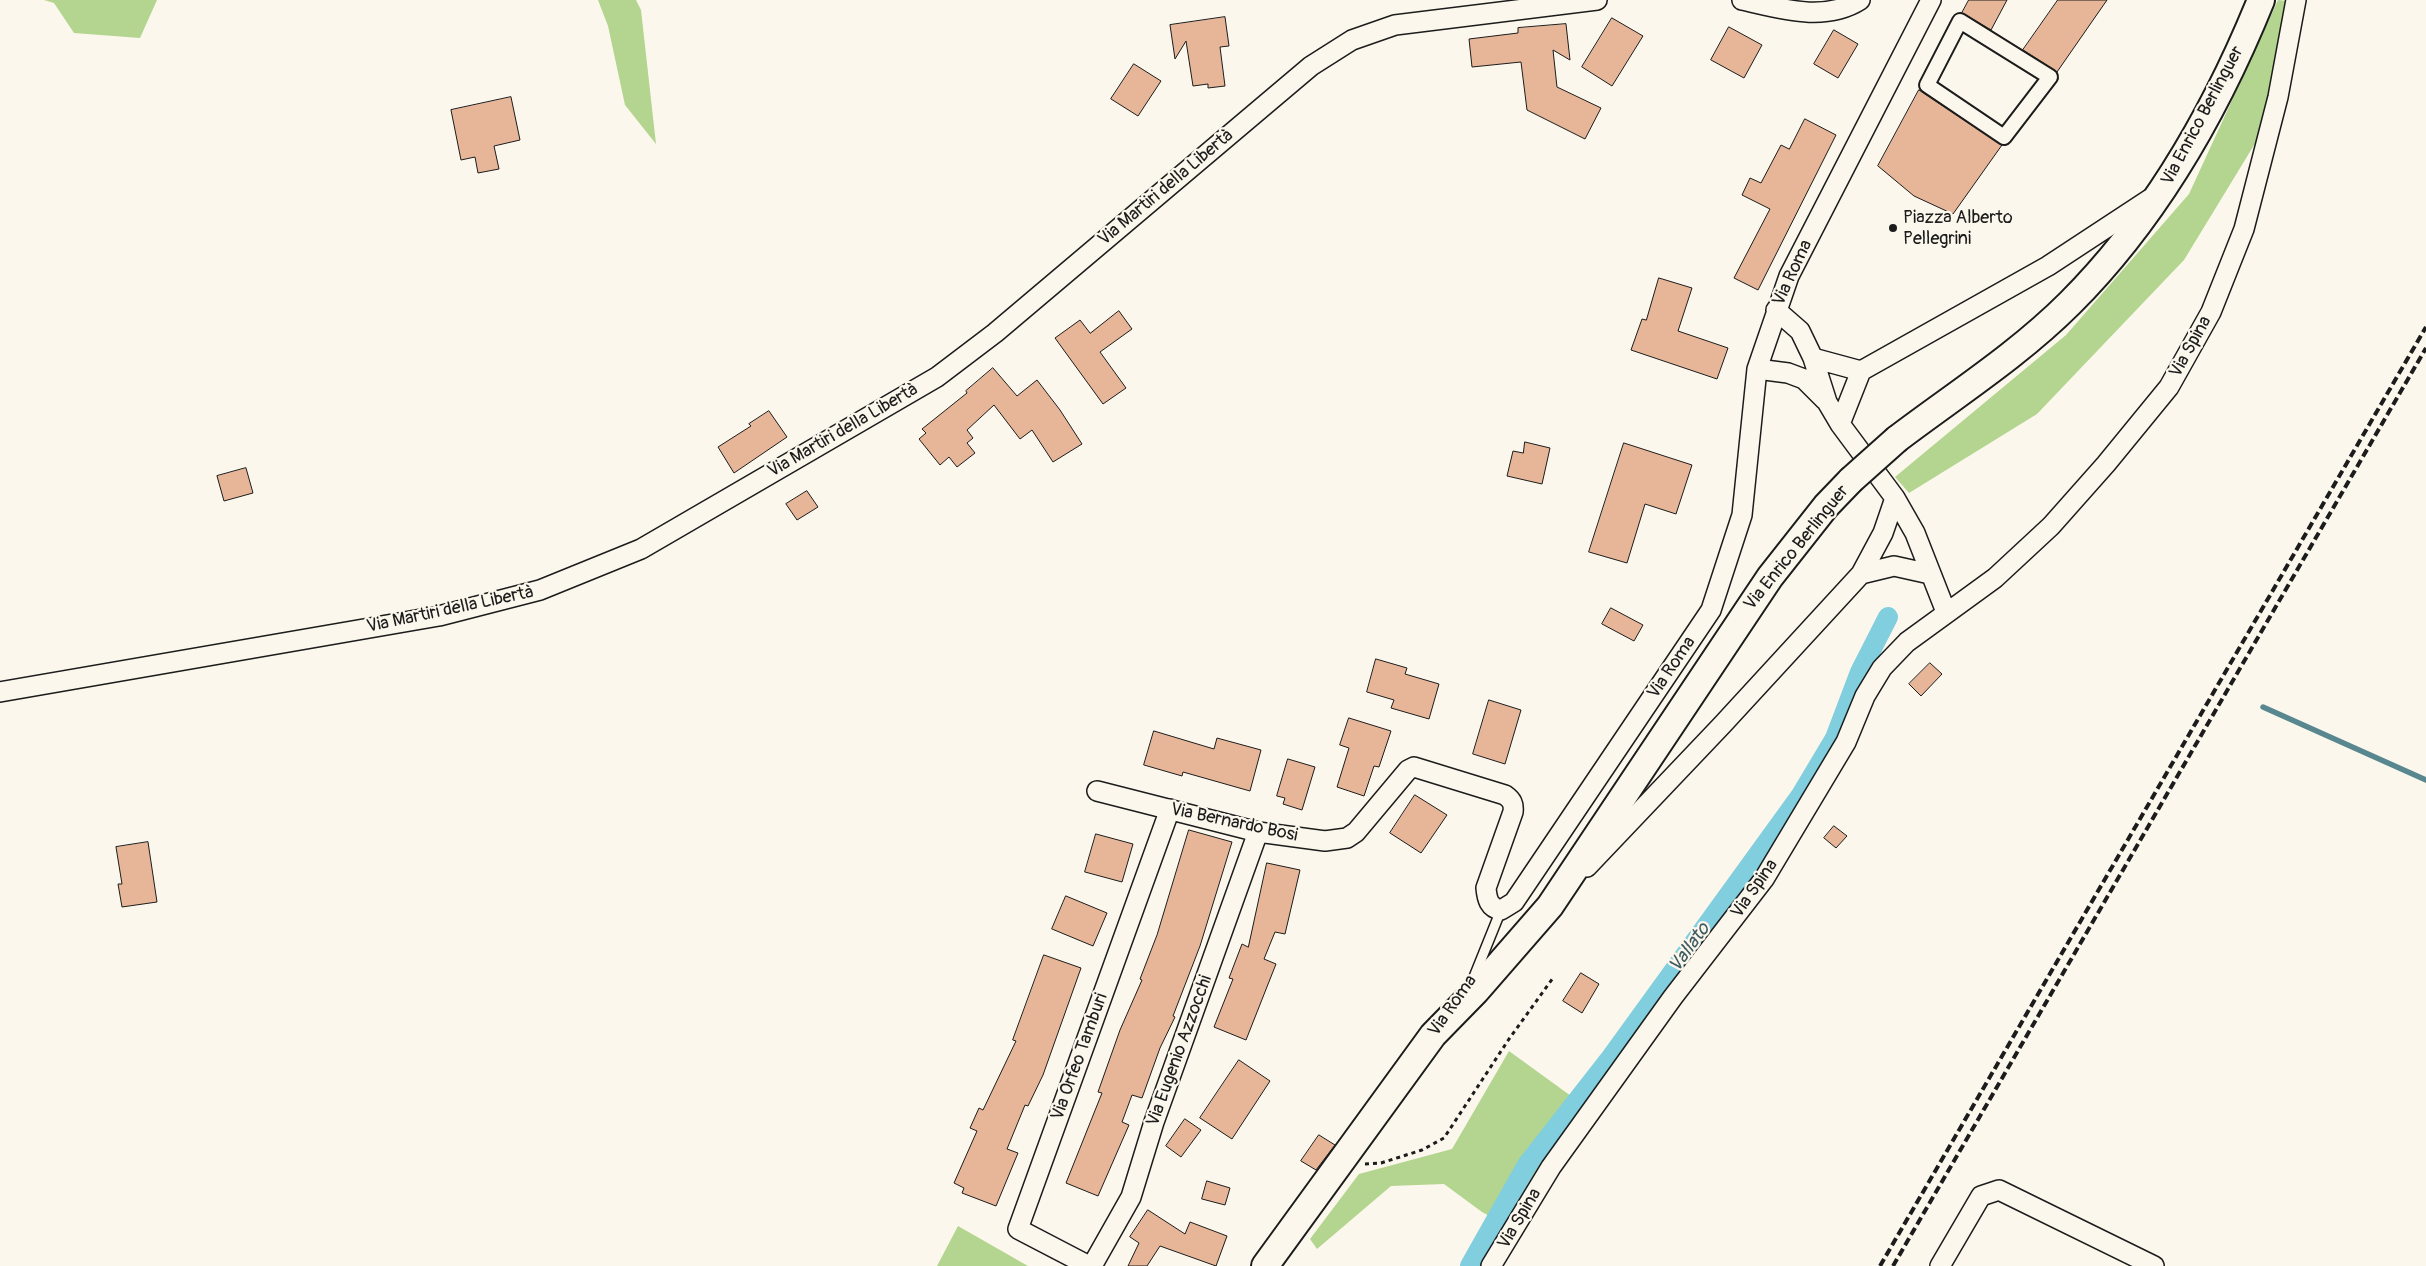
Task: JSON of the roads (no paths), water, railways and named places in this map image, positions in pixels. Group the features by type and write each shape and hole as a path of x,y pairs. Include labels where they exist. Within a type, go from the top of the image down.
{"main road":[{"name":"Via Enrico Berlinguer","path":"1433,1036 1476,992 1550,906 1770,577 1826,506 1851,480 1897,439 2016,350 2069,304 2119,250 2162,192 2197,133 2261,0"},
{"name":"Via Roma","path":"1265,1266 1341,1159 1433,1036"}],"street":[{"name":"Via Martiri della Libertà","path":"0,692 439,616 540,590 642,548 937,377 995,333 1311,66 1352,40 1396,25 1597,0"},
{"path":"1742,0 1784,9 1818,13 1854,4 1860,0"},
{"name":"Via Roma","path":"1502,910 1514,902 1711,610 1742,515 1757,368 1776,310 1789,276 1931,0"},
{"name":"Via Spina","path":"1491,1266 1551,1167 1673,997 1764,879 1846,742 1865,696 1882,668 1907,642 1995,578 2051,526 2106,464 2174,378 2211,312 2244,229 2278,97 2296,0"},
{"path":"1960,21 2050,77 2004,136 1927,85 1960,21"},
{"path":"1840,424 1861,371 2048,266 2162,192"},
{"path":"1776,310 1800,332 1813,358 1827,402 1840,424 1895,498 1915,533 1946,612"},
{"path":"1813,358 1861,371"},
{"path":"1757,368 1788,373 1804,379 1827,402"},
{"path":"1550,906 1723,724 1860,574 1883,533 1895,498"},
{"path":"1860,574 1894,566 1930,574"},
{"name":"Via Bernardo Bosi","path":"1097,791 1258,832 1325,841 1347,838 1356,832 1399,778 1414,767 1505,795 1514,805 1486,888 1490,905 1502,910"},
{"name":"Via Orfeo Tamburi","path":"1091,1266 1018,1229 1170,809"},
{"name":"Via Eugenio Azzocchi","path":"1091,1266 1131,1197 1154,1122 1258,832"},
{"path":"1940,1266 1981,1196 1999,1190 2154,1266"}],"lane":[{"name":"Via Roma","path":"1433,1036 1478,971 1502,910"}],"waterway":[{"name":"Vallato","path":"1470,1266 1527,1165 1609,1060 1801,795 1835,738 1860,672 1888,617"},
{"path":"2263,707 2426,780"}],"railway":[{"path":"1880,1266 2426,327"},
{"path":"1893,1266 2426,348"}],"place":[{"name":"Piazza Alberto Pellegrini","path":"1893,228"}]}
